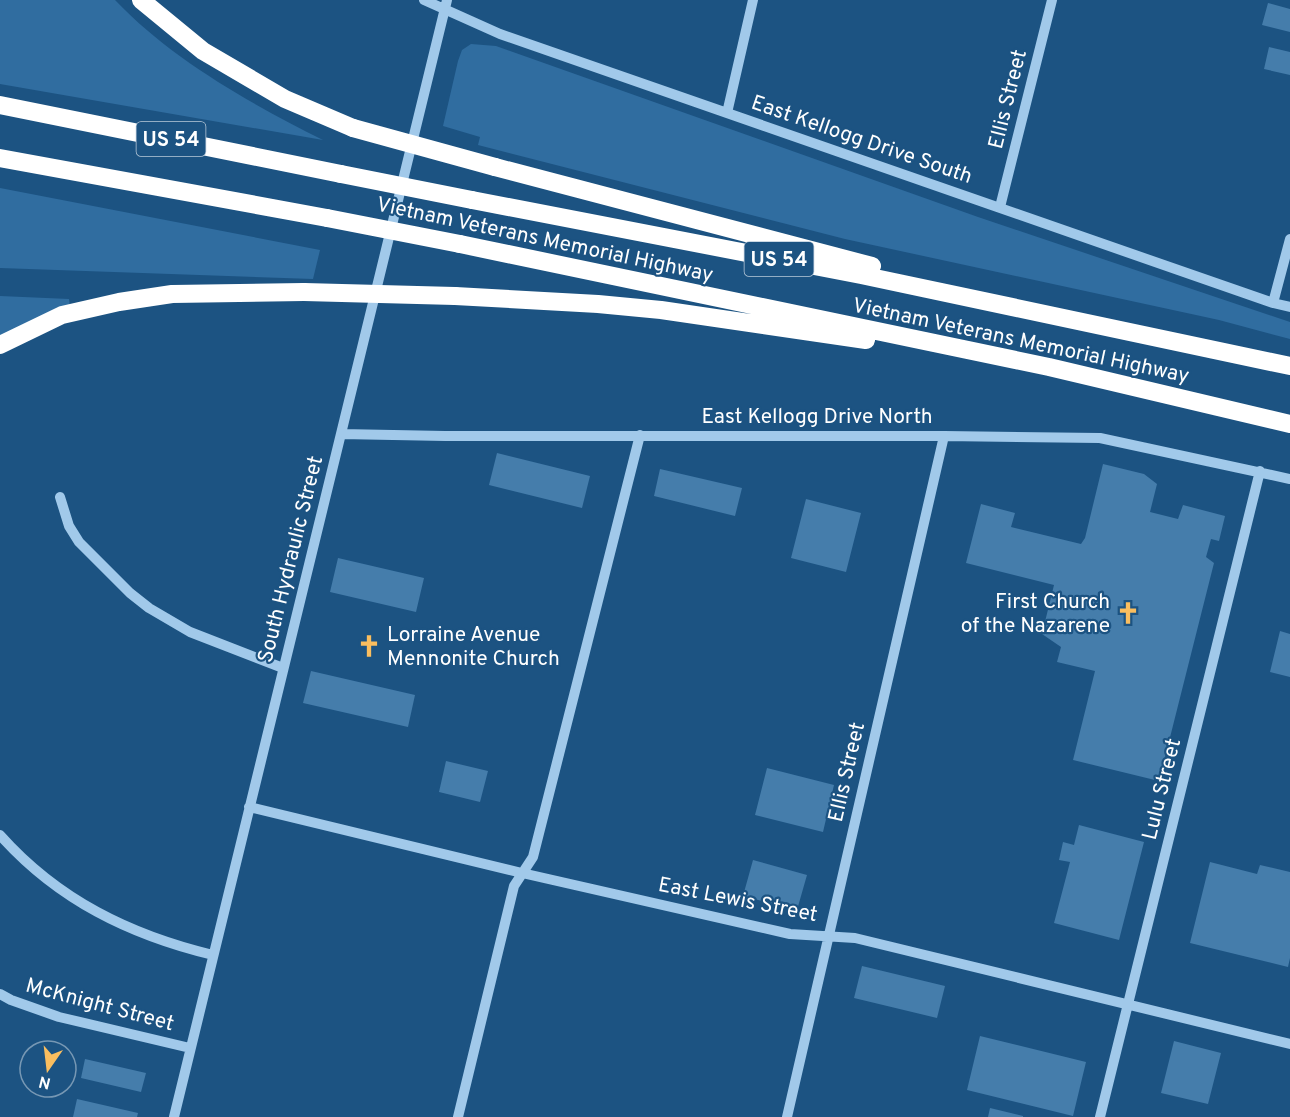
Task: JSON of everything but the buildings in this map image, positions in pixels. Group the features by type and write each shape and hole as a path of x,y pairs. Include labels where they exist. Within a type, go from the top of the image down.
{"highway":[{"path":"141,0 203,51 285,99 353,128 1086,321"},
{"name":"Vietnam Veterans Memorial Highway","path":"0,105 1086,321 1290,366"},
{"name":"Vietnam Veterans Memorial Highway","path":"0,158 460,244 1049,367 1290,424"},
{"path":"0,345 62,315 119,302 172,294 304,292 455,296 661,310 1049,367"}],"street":[{"name":"East Kellogg Drive South","path":"424,0 446,5 500,34 1290,307"},
{"path":"727,113 753,0"},
{"name":"Ellis Street","path":"1000,207 1052,0"},
{"name":"South Hydraulic Street","path":"174,1117 446,5"},
{"path":"1273,303 1290,239"},
{"name":"East Kellogg Drive North","path":"341,434 1100,438 1290,479"},
{"path":"458,1117 514,886 534,853 640,435"},
{"name":"Ellis Street","path":"787,1117 944,436"},
{"name":"Lulu Street","path":"1100,1117 1260,471"},
{"path":"60,497 69,526 80,542 130,593 149,608 190,632 283,668"},
{"name":"East Lewis Street","path":"249,807 522,873 790,934 855,938 1290,1044"},
{"path":"0,835 39,872 94,911 160,941 213,956"},
{"name":"McKnight Street","path":"0,994 58,1017 190,1048"}],"shaded area":[{"path":"0,0 115,0 161,42 186,61 240,95 323,140 0,84"},
{"path":"471,44 496,46 978,217 1290,322 1290,339 1219,320 845,239 478,145 480,137 443,126 458,61 462,50"},
{"path":"0,188 320,250 313,279 0,268"},
{"path":"0,296 69,299 70,307 0,338"}],"place":[{"name":"First Church of the Nazarene","path":"1128,613"},
{"name":"Lorraine Avenue Mennonite Church","path":"369,646"}]}
